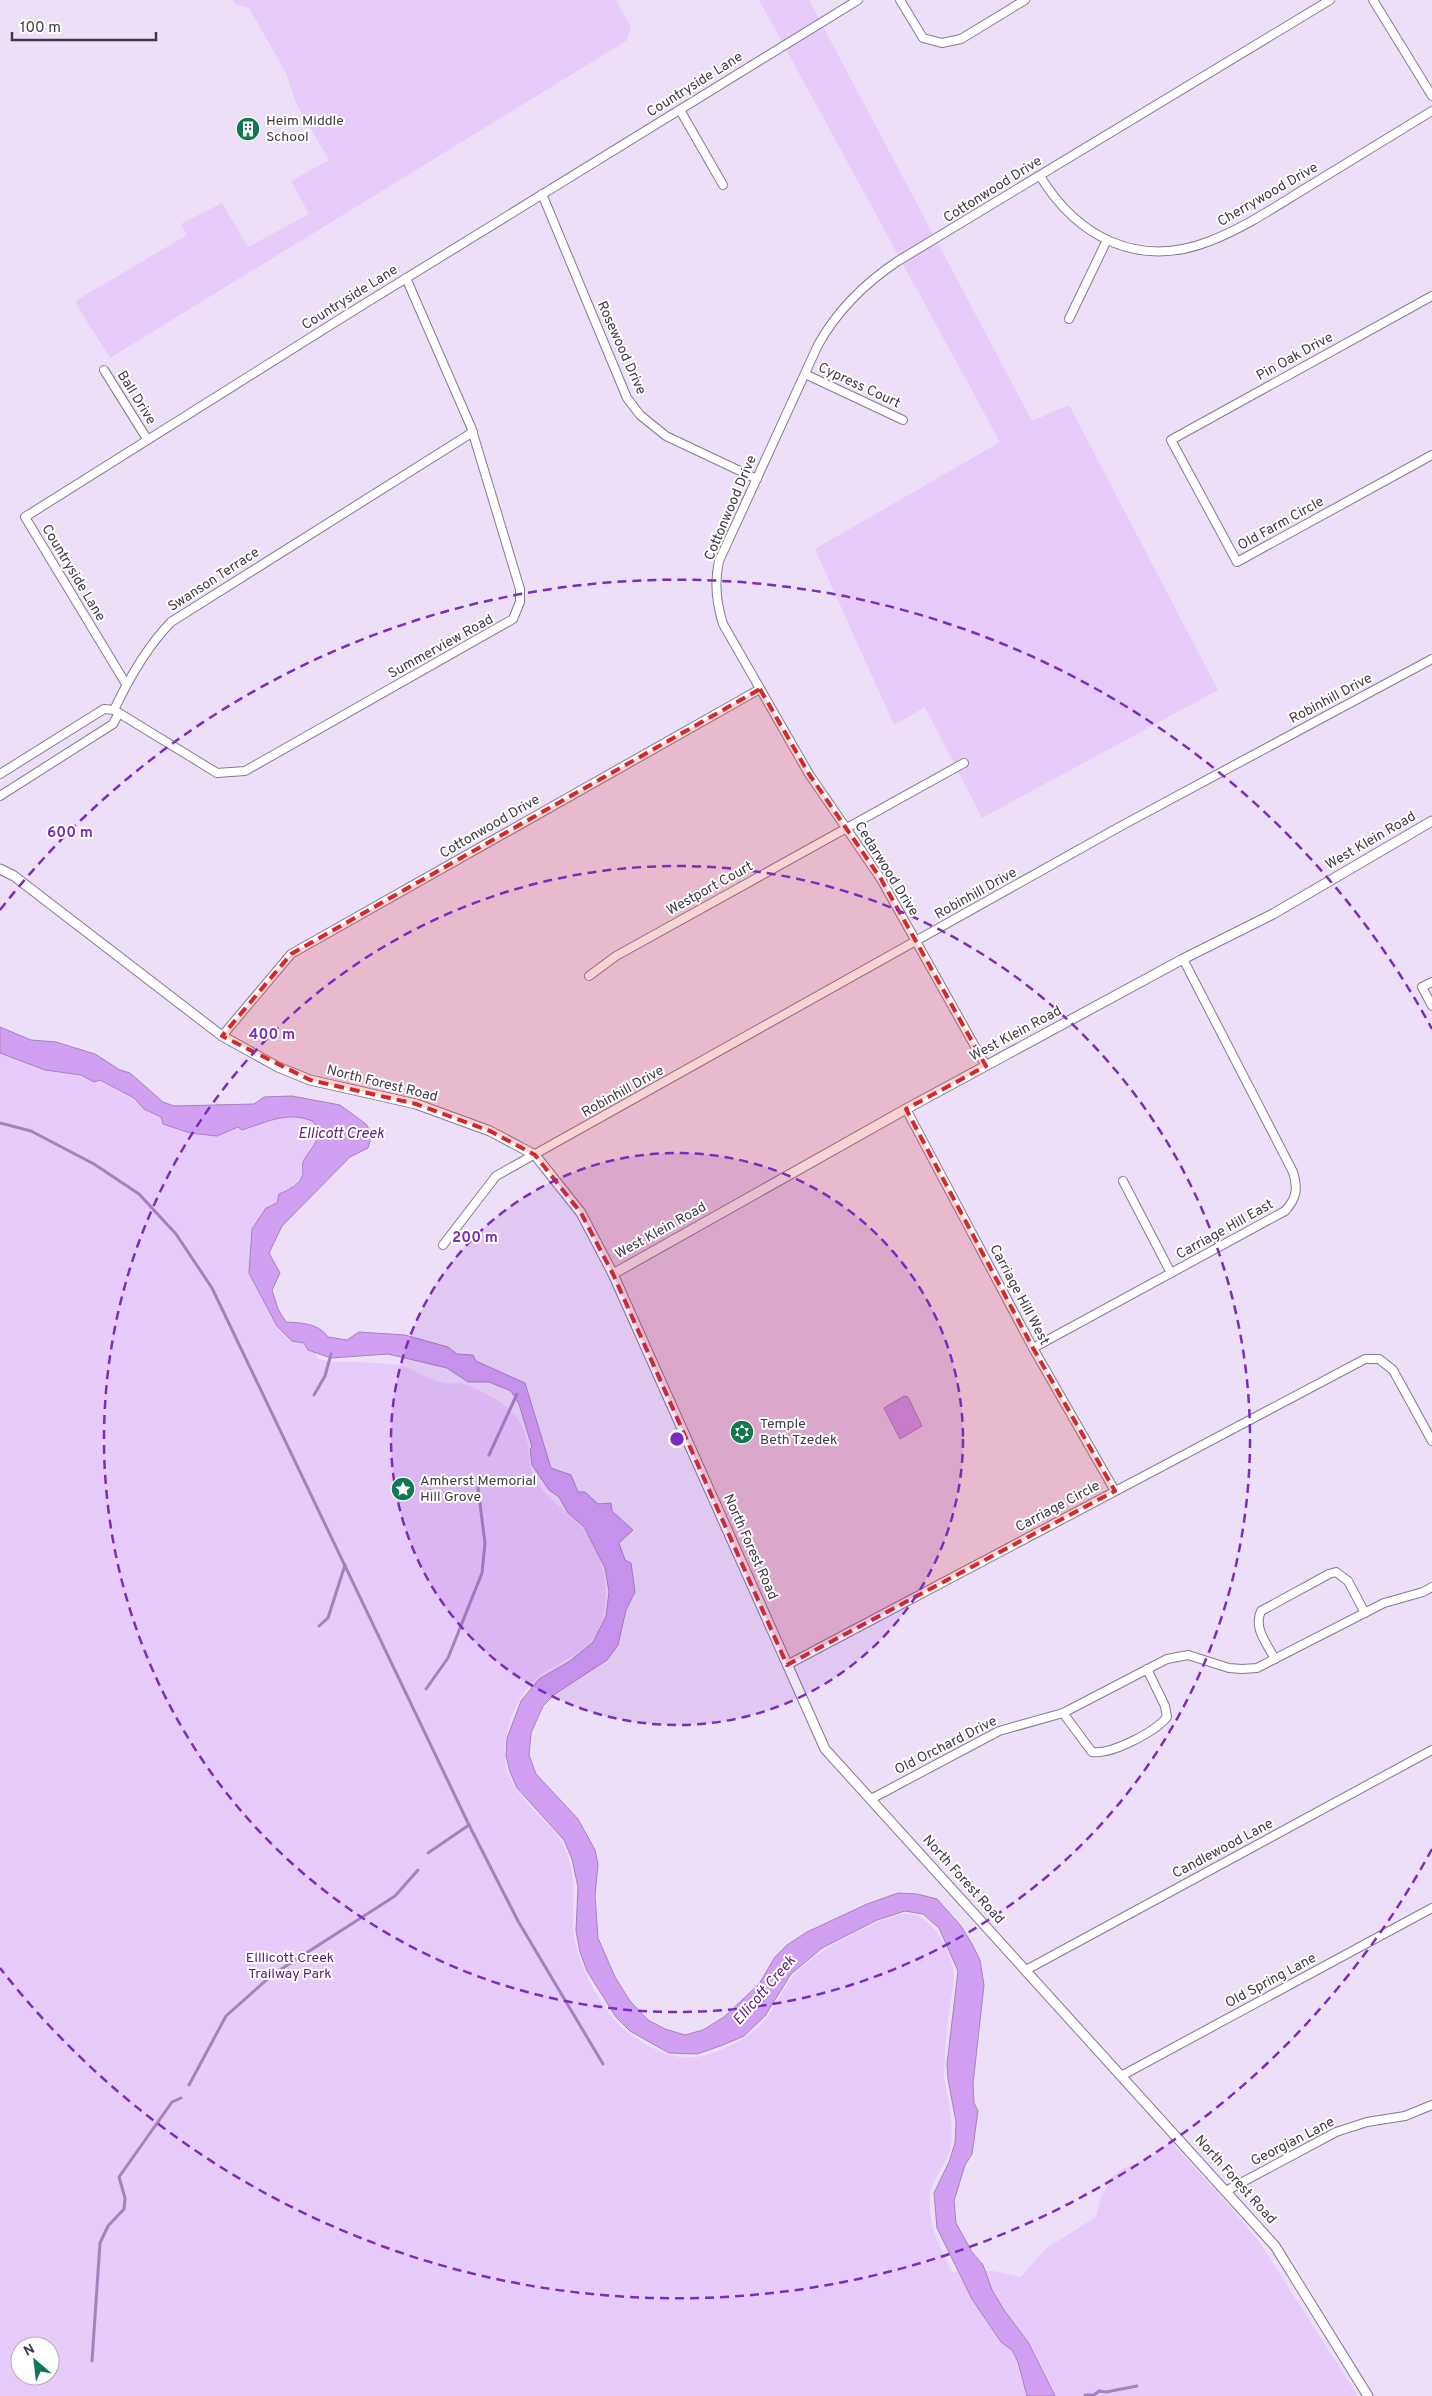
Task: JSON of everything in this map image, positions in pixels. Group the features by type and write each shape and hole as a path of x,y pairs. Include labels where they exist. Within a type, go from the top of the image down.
{"street":[{"name":"Countryside Lane","path":"126,684 25,517 406,278 858,0"},
{"path":"900,0 923,38 942,43 962,38 1025,0"},
{"name":"Cottonwood Drive","path":"222,1036 291,954 760,688 723,624 717,606 716,573 724,548 826,330 847,303 862,287 898,261 1330,0"},
{"path":"1373,0 1432,96"},
{"path":"680,110 724,185"},
{"name":"Cherrywood Drive","path":"1040,176 1065,211 1079,223 1107,240 1132,248 1158,251 1189,248 1209,242 1246,224 1432,111"},
{"name":"Rosewood Drive","path":"542,194 627,398 640,415 666,436 757,479"},
{"path":"1069,319 1107,240"},
{"name":"Summerview Road","path":"116,711 217,772 245,771 508,624 517,611 520,589 473,432 406,278"},
{"name":"Pin Oak Drive","path":"1171,440 1432,296"},
{"name":"Ball Drive","path":"104,370 147,439"},
{"name":"Cypress Court","path":"805,374 903,420"},
{"name":"Swanson Terrace","path":"0,796 113,724 126,684 156,638 171,622 473,432"},
{"name":"Old Farm Circle","path":"1171,440 1238,562 1432,455"},
{"name":"Robinhill Drive","path":"443,1245 496,1176 535,1156 1154,808 1432,659"},
{"name":"Cedarwood Drive","path":"760,688 809,774 881,879 986,1066"},
{"path":"0,774 104,709 116,711"},
{"name":"Westport Court","path":"589,976 616,956 964,763"},
{"name":"West Klein Road","path":"613,1274 906,1109 1183,959 1272,914 1432,821"},
{"name":"North Forest Road","path":"0,868 14,876 222,1036 278,1067 310,1080 416,1104 490,1132 535,1156 581,1213 613,1274 826,1749 1275,2246 1368,2396"},
{"name":"Carriage Hill East","path":"1033,1348 1285,1211 1295,1199 1297,1189 1293,1172 1183,959"},
{"path":"1432,982 1422,987 1432,1006"},
{"name":"Carriage Hill West","path":"906,1109 1033,1348 1115,1491"},
{"path":"1123,1181 1172,1273"},
{"name":"Carriage Circle","path":"787,1665 1365,1359 1379,1359 1393,1370 1432,1440"},
{"path":"1275,1659 1258,1627 1258,1617 1261,1611 1329,1574 1336,1572 1348,1581 1364,1613"},
{"name":"Old Orchard Drive","path":"871,1799 999,1731 1064,1713 1147,1669 1178,1656 1196,1657 1229,1668 1257,1668 1384,1603 1423,1592 1432,1587"},
{"path":"1064,1713 1083,1742 1092,1752 1098,1753 1109,1752 1160,1725 1167,1717 1165,1706 1147,1669"},
{"name":"Candlewood Lane","path":"1026,1970 1432,1750"},
{"name":"Old Spring Lane","path":"1121,2076 1432,1908"},
{"name":"Georgian Lane","path":"1226,2191 1336,2132 1367,2122 1405,2116 1432,2105"}],"highlighted area":[{"path":"760,689 809,774 881,879 986,1066 906,1109 1033,1348 1115,1491 787,1665 613,1274 581,1213 535,1155 490,1131 416,1104 310,1080 222,1036 291,954"}],"green space":[{"path":"232,0 616,0 631,27 626,41 110,358 76,304 77,300 187,235 181,224 222,203 248,247 309,214 291,181 329,160 296,103 286,73 249,8 235,4"},
{"path":"759,0 809,0 1032,421 1069,405 1218,690 982,818 925,707 894,725 815,549 1000,442"},
{"name":"Elllicott Creek Trailway Park","path":"0,1053 52,1072 81,1075 94,1082 99,1080 134,1099 144,1109 161,1117 164,1124 190,1133 217,1136 238,1127 242,1130 286,1117 295,1117 314,1122 317,1128 316,1140 314,1147 302,1163 303,1175 252,1229 249,1273 277,1326 304,1343 308,1350 315,1352 318,1359 394,1364 440,1382 460,1383 471,1386 482,1391 512,1412 520,1423 526,1437 531,1469 535,1479 545,1493 581,1527 589,1538 601,1562 606,1590 603,1617 593,1638 581,1651 542,1674 529,1686 518,1702 506,1737 506,1765 509,1776 521,1796 564,1845 573,1878 573,1928 579,1956 601,2002 621,2027 631,2035 669,2055 692,2057 718,2051 743,2039 760,2025 795,1974 820,1953 864,1928 892,1916 903,1914 922,1918 930,1924 943,1941 951,1960 954,1974 944,2079 952,2135 948,2156 933,2183 930,2196 932,2226 952,2272 993,2271 1021,2277 1045,2249 1096,2217 1100,2200 1111,2178 1122,2169 1151,2157 1171,2142 1260,2243 1358,2396 0,2396"}],"water":[{"name":"Ellicott Creek","path":"0,1027 31,1040 56,1042 95,1054 120,1070 130,1073 163,1102 174,1106 254,1104 264,1097 292,1096 340,1105 366,1124 372,1134 368,1148 350,1157 282,1226 269,1253 280,1273 272,1290 278,1309 286,1322 315,1326 328,1337 347,1340 359,1332 405,1335 448,1347 457,1354 473,1355 476,1361 525,1383 551,1468 571,1475 578,1492 585,1492 598,1504 611,1503 612,1511 633,1530 619,1543 625,1560 631,1563 635,1592 626,1610 618,1645 607,1660 555,1694 543,1706 531,1733 529,1755 536,1774 578,1819 595,1850 598,1864 595,1896 598,1938 615,1977 630,2001 648,2020 665,2029 685,2035 703,2030 724,2017 759,1984 775,1957 787,1945 807,1932 867,1904 898,1893 917,1894 937,1899 961,1926 972,1944 980,1960 984,1985 973,2084 974,2103 978,2111 972,2154 965,2165 954,2201 956,2223 972,2252 983,2265 992,2290 1004,2310 1028,2342 1055,2396 1027,2396 1018,2362 1012,2350 1001,2342 972,2299 937,2228 934,2193 949,2162 955,2143 956,2122 947,2064 958,1971 939,1928 923,1914 905,1911 877,1920 822,1948 791,1974 765,2016 744,2036 697,2054 669,2053 630,2031 616,2017 587,1971 580,1952 576,1931 578,1887 572,1859 564,1840 517,1788 506,1756 507,1738 521,1701 539,1679 570,1661 593,1642 606,1616 609,1592 605,1568 584,1527 568,1513 559,1497 549,1490 532,1465 530,1449 532,1447 519,1404 511,1391 489,1382 468,1382 447,1368 388,1354 331,1358 308,1350 304,1343 292,1341 277,1326 249,1273 252,1229 266,1208 277,1203 279,1194 293,1187 302,1178 303,1162 317,1139 314,1122 296,1117 287,1117 278,1118 242,1130 238,1127 217,1136 190,1133 163,1124 161,1117 144,1109 134,1098 100,1080 94,1082 81,1075 45,1070 0,1053"},
{"path":"904,1396 908,1397 922,1426 900,1439 884,1408"}],"waterway":[{"path":"0,1123 31,1131 94,1164 139,1194 176,1234 212,1288 469,1825 518,1921 603,2064"},
{"path":"314,1395 325,1376 331,1354"},
{"path":"489,1455 517,1394"},
{"path":"426,1689 448,1658 482,1573 485,1543 478,1488 482,1477"},
{"path":"319,1626 328,1618 345,1565"},
{"path":"428,1853 469,1825"},
{"path":"189,2085 226,2016 272,1975 395,1896 418,1870"},
{"path":"92,2361 100,2243 108,2226 124,2209 125,2198 119,2177 172,2102 181,2098"},
{"path":"1085,2395 1094,2395 1099,2391 1106,2392 1137,2386"}],"place":[{"name":"Heim Middle School","path":"248,129"},
{"name":"Temple Beth Tzedek","path":"742,1432"},
{"name":"Amherst Memorial Hill Grove","path":"403,1489"}]}
